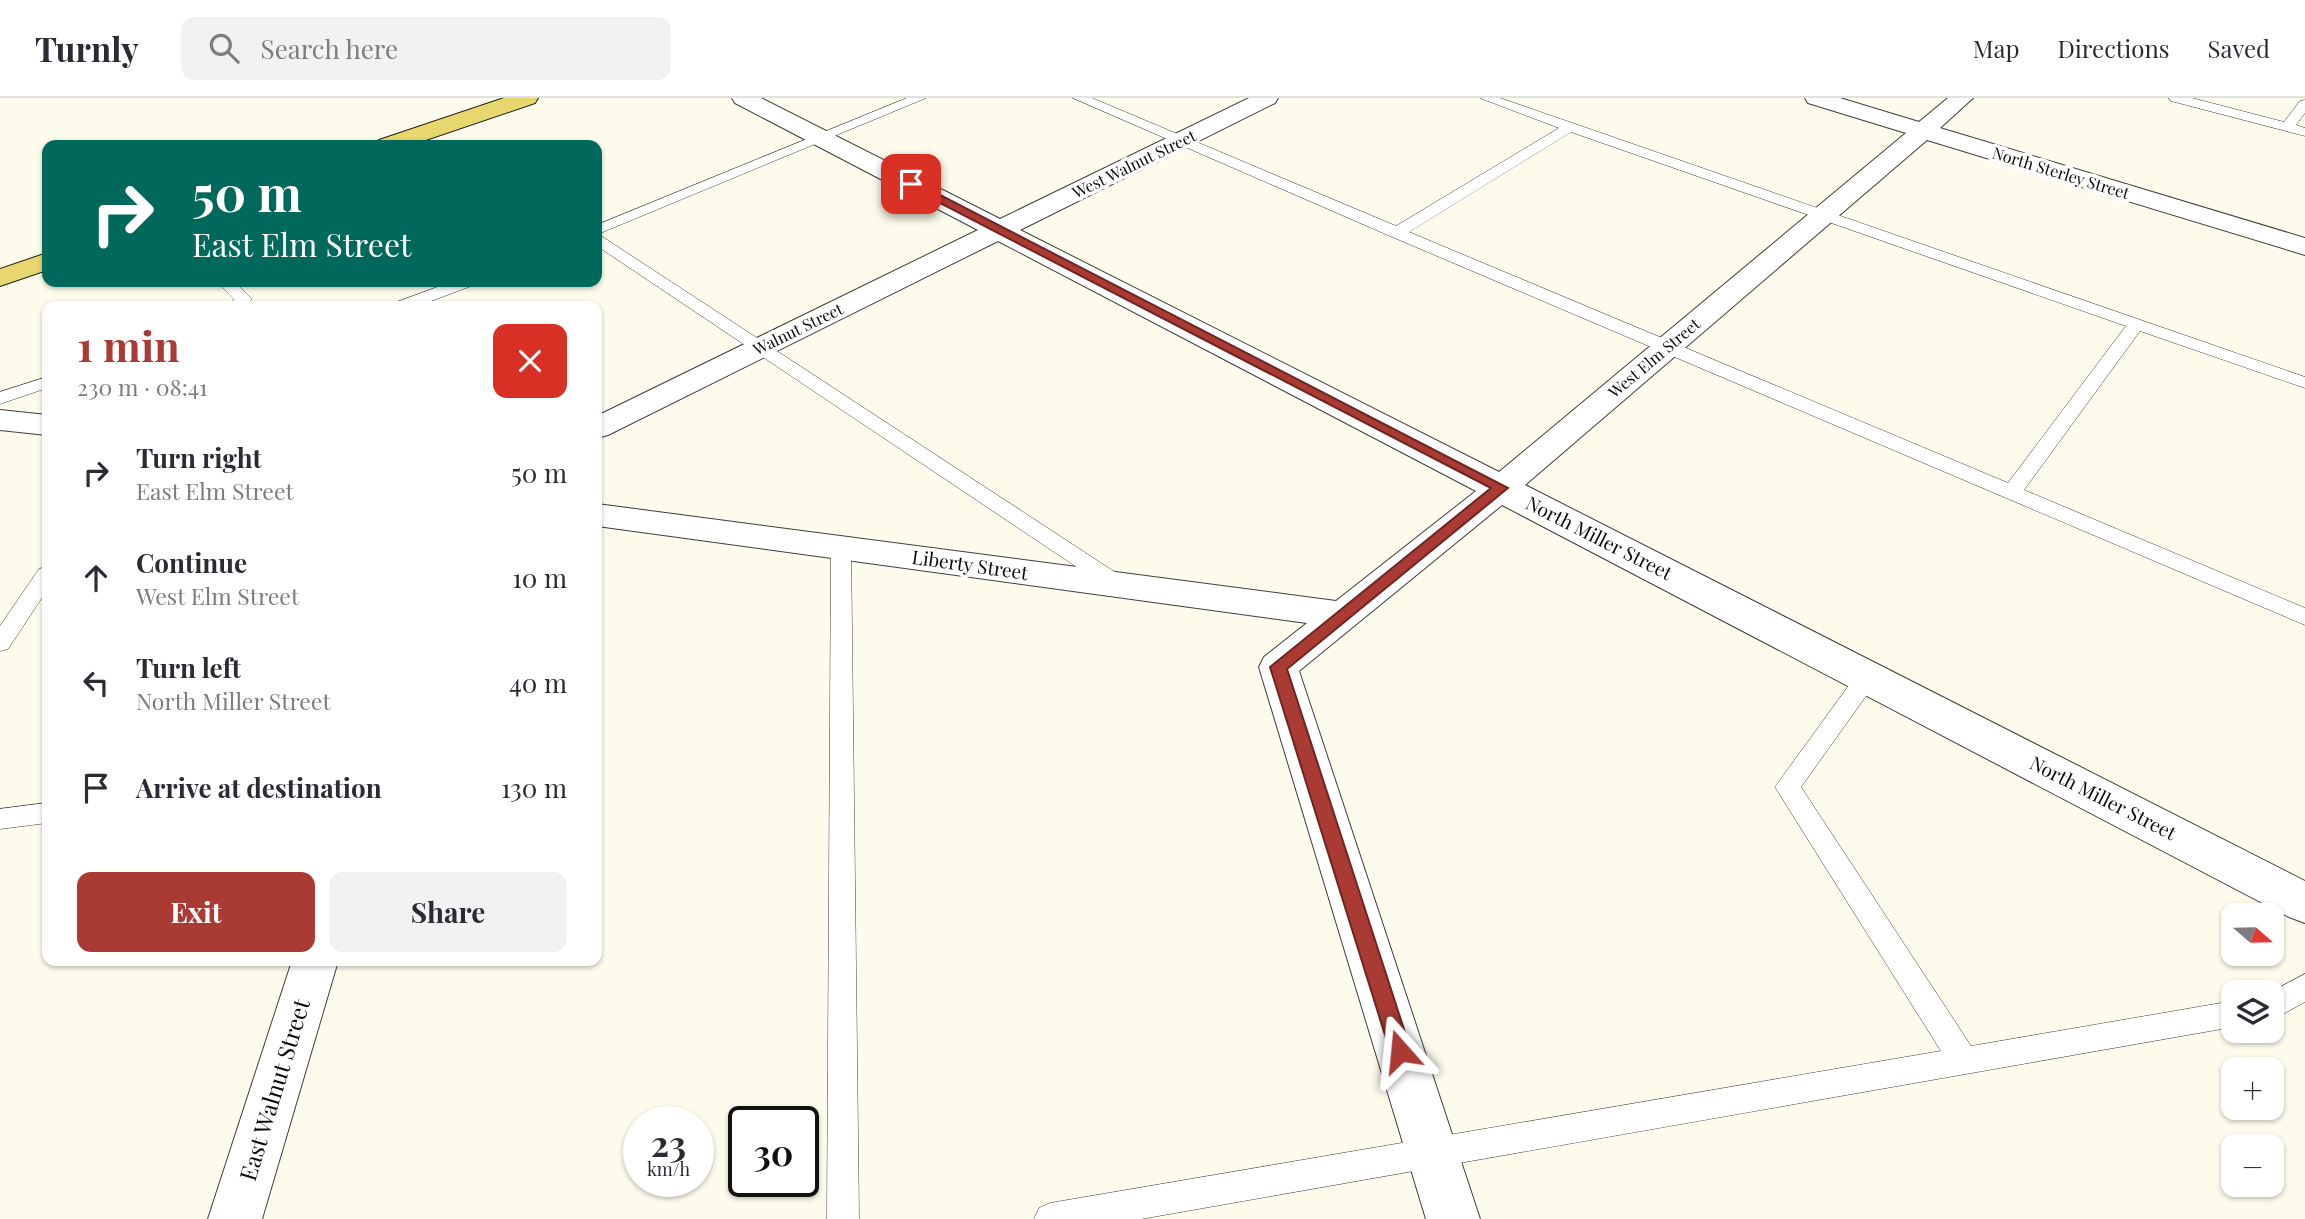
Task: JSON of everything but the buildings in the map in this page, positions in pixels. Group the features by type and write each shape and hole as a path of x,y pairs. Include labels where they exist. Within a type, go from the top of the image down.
{"main road":[{"path":"403,140 527,98"},
{"path":"0,278 42,263"}],"street":[{"name":"North Miller Street","path":"743,98 2305,903"},
{"name":"West Walnut Street","path":"1000,230 1267,98"},
{"name":"North Sterley Street","path":"1816,98 2305,247"},
{"name":"West Elm Street","path":"1433,1154 1278,667 1501,488 1962,98"},
{"name":"Walnut Street","path":"602,426 1000,230"},
{"path":"0,420 42,424"},
{"name":"Liberty Street","path":"602,516 1343,615"},
{"name":"East Walnut Street","path":"235,1219 313,966"},
{"path":"1433,1154 1454,1219"}],"lane":[{"path":"602,228 919,98"},
{"path":"1080,98 2305,617"},
{"path":"1487,98 2305,383"},
{"path":"2176,98 2305,132"},
{"path":"2287,128 2305,104"},
{"path":"1396,233 1570,127"},
{"path":"602,242 1119,585"},
{"path":"231,287 244,299 241,301"},
{"path":"415,301 452,287"},
{"path":"2012,492 2137,324"},
{"path":"0,398 42,384"},
{"path":"841,547 843,1219"},
{"path":"0,643 42,581"},
{"path":"1868,676 1787,787 1964,1060"},
{"path":"0,820 42,814"},
{"path":"2284,1000 2305,987"},
{"path":"1051,1219 2221,1016"}],"route":[{"path":"911,184 1501,488 1278,667 1400,1051"}]}
